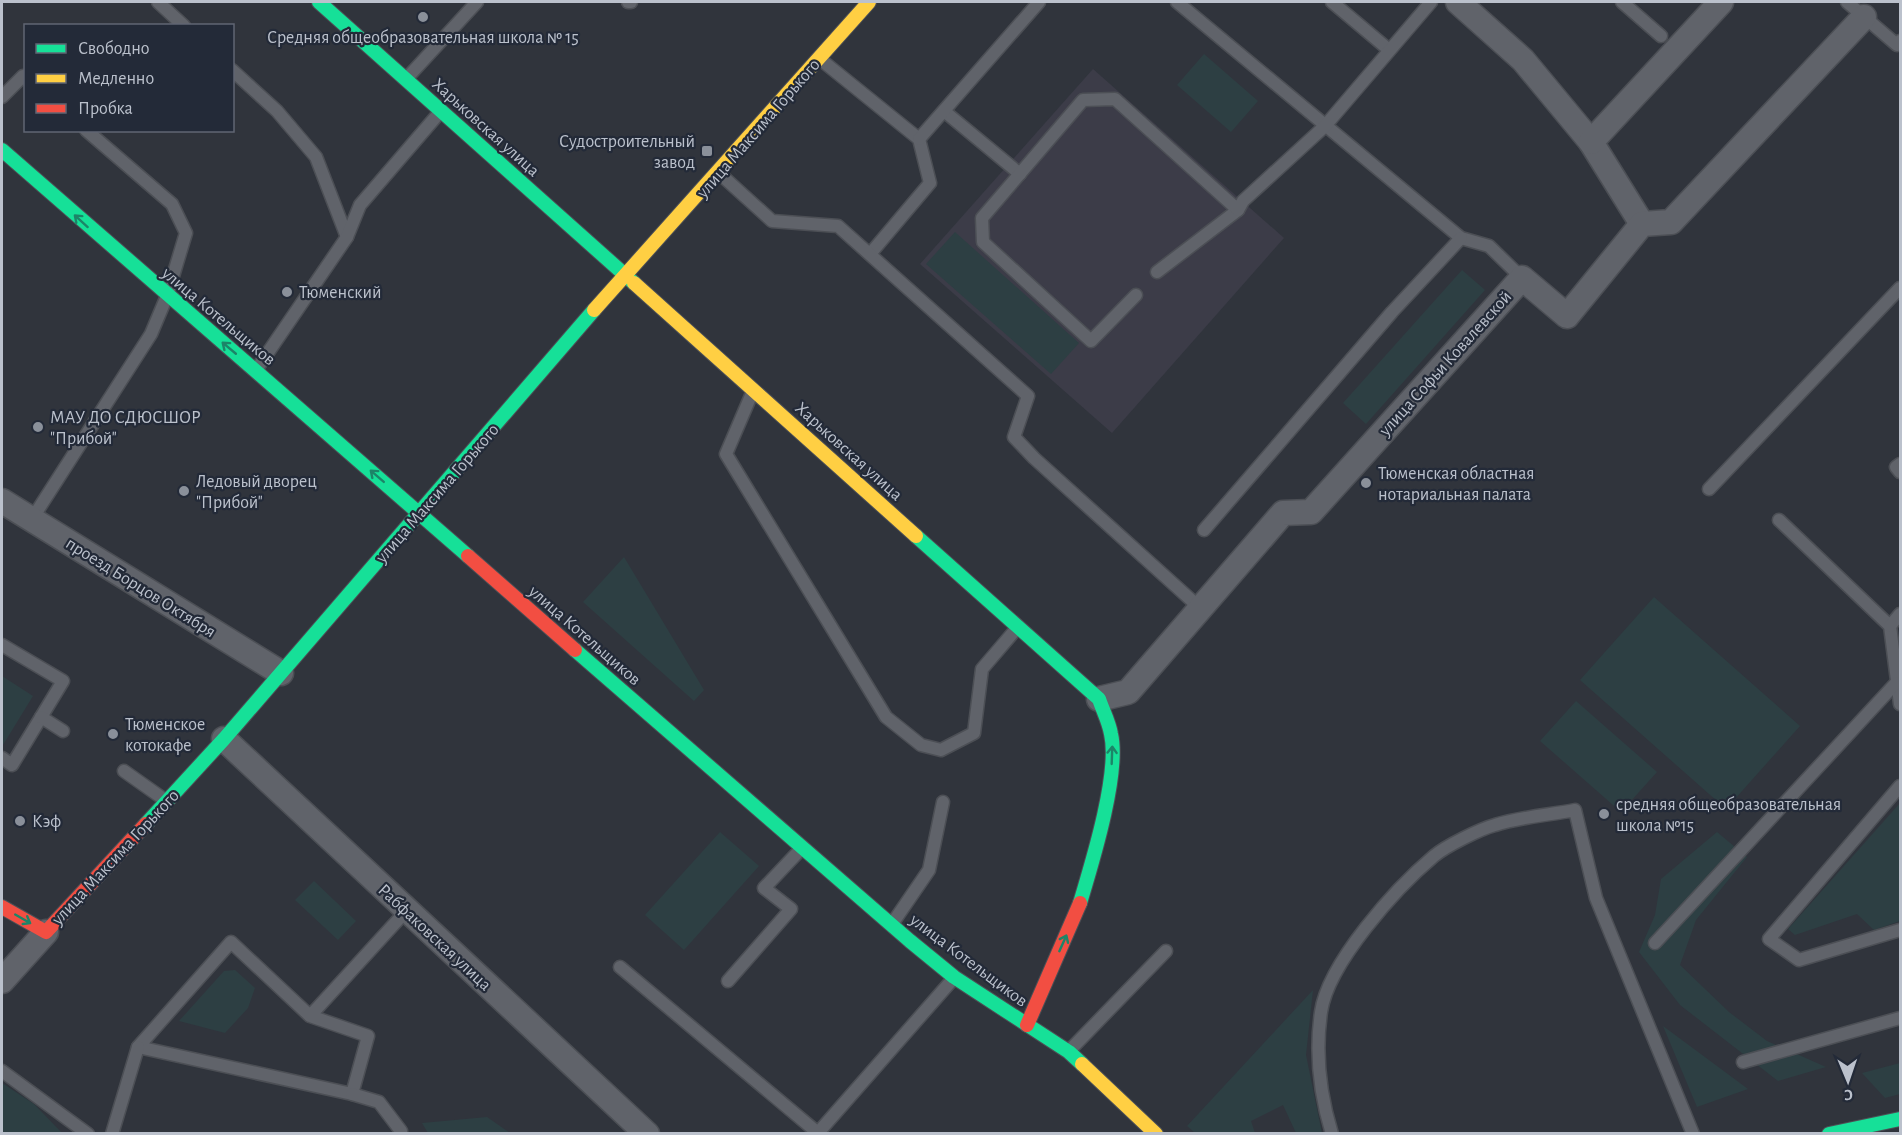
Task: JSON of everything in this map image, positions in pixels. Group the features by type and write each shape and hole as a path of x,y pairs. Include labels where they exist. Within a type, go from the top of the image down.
{"street":[{"name":"Харьковская улица","path":"319,2 1099,699 1112,736 1111,776 1099,832 1080,905 1027,1025"},
{"name":"улица Максима Горького","path":"2,981 224,739 421,514 625,275 719,173 869,2"},
{"path":"1458,2 1523,60 1592,142 1642,224 1671,222 1856,9"},
{"path":"1592,142 1721,2"},
{"name":"улица Котельщиков","path":"2,150 166,296 421,514 457,549 891,925 954,977 1069,1052 1156,1134"},
{"name":"улица Софьи Ковалевской","path":"1099,699 1128,692 1283,513 1311,512 1522,278 1567,316 1642,224"},
{"name":"проезд Борцов Октября","path":"2,501 281,673"},
{"name":"Рабфаковская улица","path":"224,739 647,1134"},
{"path":"2,907 45,932"},
{"path":"1828,1134 1900,1119"}],"lane":[{"path":"158,2 182,24"},
{"path":"406,79 477,2"},
{"path":"919,139 1039,2"},
{"path":"1176,2 1461,238 1489,246 1522,278"},
{"path":"1332,2 1388,49"},
{"path":"1157,272 1238,210 1243,201 1325,126 1388,49 1431,2"},
{"path":"1622,2 1661,36"},
{"path":"1856,9 1897,45 1900,41"},
{"path":"820,58 919,139 930,183 870,255"},
{"path":"234,72 276,111 316,157 347,237"},
{"path":"2,97 24,77"},
{"path":"1137,295 1091,342 983,242 982,218 1083,100 1115,99 1238,210"},
{"path":"255,370 347,237 360,205 441,111"},
{"path":"944,111 1020,174"},
{"path":"32,519 151,334 186,233 172,204 88,132"},
{"path":"719,173 772,221 838,226 1028,396 1014,436 1034,458 1200,608"},
{"path":"1204,530 1392,312 1461,238"},
{"path":"1709,489 1900,288"},
{"path":"753,390 726,454 886,717 921,745 941,750 974,733 982,669 1017,627"},
{"path":"1900,464 1896,467 1900,472"},
{"path":"1779,520 1890,626 1900,704"},
{"path":"1890,626 1900,614"},
{"path":"2,645 63,681 12,765 2,758"},
{"path":"1655,942 1896,682"},
{"path":"40,717 63,731"},
{"path":"124,771 167,802"},
{"path":"1900,786 1769,939 1799,960 1900,930"},
{"path":"891,925 929,870 943,802"},
{"path":"1332,1134 1324,1106 1318,1059 1321,1011 1334,971 1383,907 1435,855 1493,825 1575,810 1596,898 1693,1134"},
{"path":"728,981 791,909 764,888 803,847"},
{"path":"310,1016 407,910"},
{"path":"112,1134 138,1047 231,942 310,1016 368,1036 352,1094"},
{"path":"1069,1052 1166,951"},
{"path":"620,967 817,1133 954,977"},
{"path":"1743,1062 1900,1018"},
{"path":"138,1047 380,1102 401,1134"},
{"path":"2,1071 88,1134"}],"shaded area":[{"path":"1204,54 1258,101 1231,132 1177,85"},
{"path":"1093,69 1284,238 1112,433 920,264"},
{"path":"955,232 1079,343 1051,374 926,264"},
{"path":"1462,270 1485,290 1366,424 1343,403"},
{"path":"624,557 704,690 694,701 583,602"},
{"path":"1654,597 1800,726 1726,809 1580,680"},
{"path":"2,676 33,696 3,745 2,744"},
{"path":"1576,701 1657,772 1621,812 1540,741"},
{"path":"1900,803 1900,921 1874,930 1857,914 1795,935 1788,929"},
{"path":"720,832 759,866 684,950 645,915"},
{"path":"1717,832 1747,857 1696,920 1680,965 1729,1012 1767,1041 1826,1067 1778,1081 1680,1005 1639,952 1655,915 1661,879"},
{"path":"314,881 356,921 338,940 295,900"},
{"path":"235,970 255,988 248,1008 225,1033 179,1021 224,971"},
{"path":"1313,990 1306,1055 1322,1133 1296,1133 1283,1105 1251,1121 1255,1133 1195,1133 1187,1126"},
{"path":"1663,1026 1748,1089 1697,1107"},
{"path":"1900,1063 1900,1094 1885,1098 1862,1073"},
{"path":"2,1083 34,1104 62,1133 2,1133"},
{"path":"487,1117 510,1133 428,1133 422,1123"}],"traffic: fast":[{"path":"319,2 634,283"},
{"path":"2,150 468,556"},
{"path":"146,824 224,739 594,310"},
{"path":"916,536 1099,699 1111,734 1112,771 1103,818 1080,903"},
{"path":"575,650 954,977 1069,1052 1082,1064"},
{"path":"1829,1134 1900,1119"}],"traffic: slow":[{"path":"594,310 869,2"},
{"path":"634,283 916,536"},
{"path":"1082,1064 1156,1134"}],"traffic: jam":[{"path":"468,556 575,650"},
{"path":"2,907 46,932 146,824"},
{"path":"1027,1025 1080,903"}],"place":[{"name":"Средняя общеобразовательная школа № 15","path":"423,17"},
{"name":"Судостроительный завод","path":"707,151"},
{"name":"Тюменский","path":"287,292"},
{"name":"МАУ ДО СДЮСШОР \"Прибой\"","path":"38,427"},
{"name":"Тюменская областная нотариальная палата","path":"1366,483"},
{"name":"Ледовый дворец \"Прибой\"","path":"184,491"},
{"name":"Тюменское котокафе","path":"113,734"},
{"name":"средняя общеобразовательная школа №15","path":"1604,814"},
{"name":"Кэф","path":"20,821"}]}
